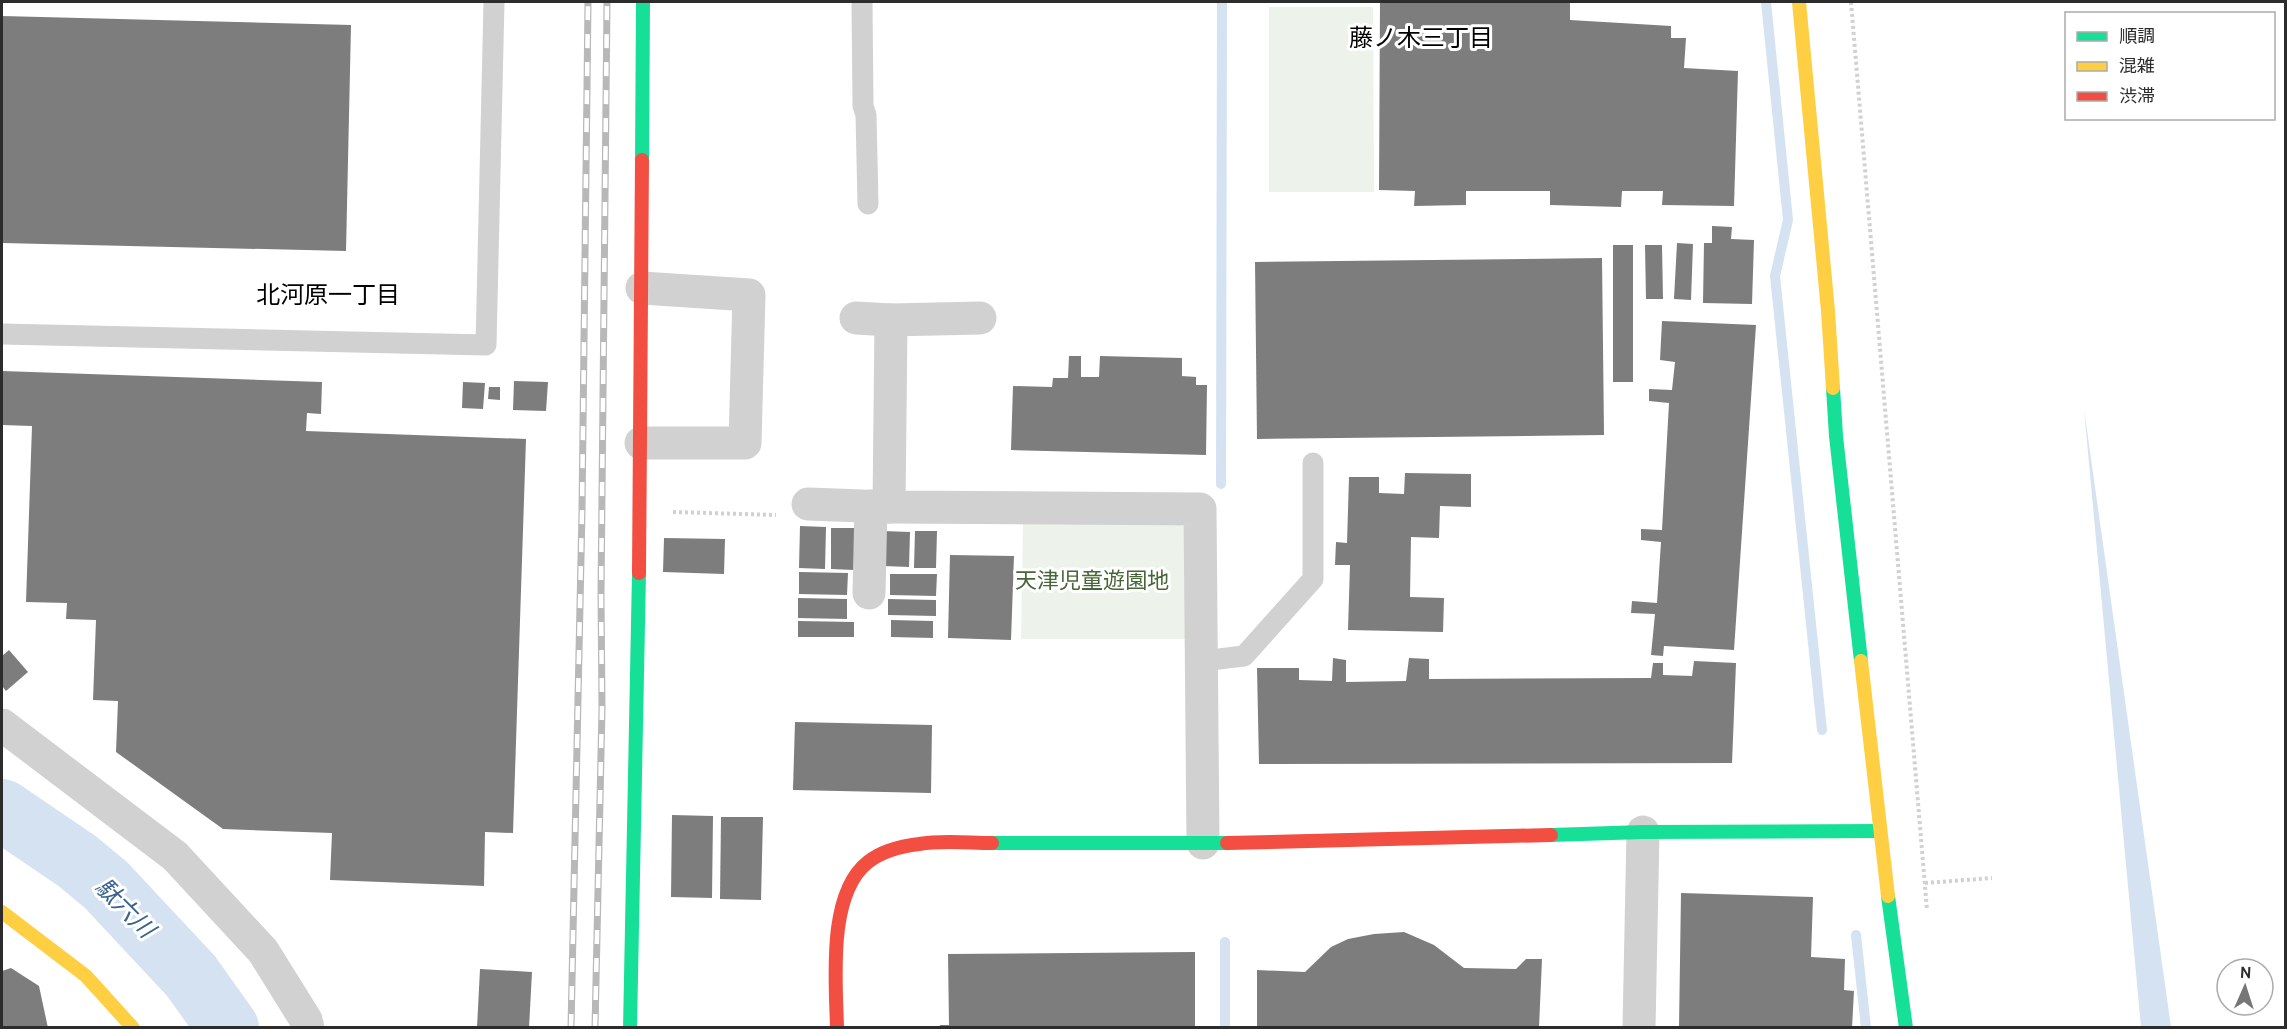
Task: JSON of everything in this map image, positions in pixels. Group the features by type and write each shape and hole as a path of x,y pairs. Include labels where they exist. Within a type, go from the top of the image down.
{"street":[{"path":"630,1028 641,443 643,2"},
{"path":"1799,2 1828,311 1836,436 1879,831 1906,1028"},
{"path":"641,443 745,443 749,294 642,288"},
{"path":"856,318 891,320 980,318"},
{"path":"869,593 880,506 891,320"},
{"path":"808,504 1200,509 1203,843"},
{"path":"2,725 175,856 262,951 306,1020 308,1028"},
{"path":"837,1028 836,930 841,906 851,884 864,865 888,850 922,843 1203,843 1643,832 1879,831"},
{"path":"1639,1028 1643,832"},
{"path":"2,912 86,976 133,1028"}],"lane":[{"path":"2,334 486,345 494,2"},
{"path":"862,2 863,106 866,115 868,204"},
{"path":"1202,661 1244,657 1313,579 1313,463"}],"path":[{"path":"1851,2 1927,915"},
{"path":"639,511 798,515 808,504"},
{"path":"1925,883 1992,878"}],"green space":[{"path":"1269,7 1373,7 1374,192 1269,192"},
{"name":"天津児童遊園地","path":"1023,520 1179,523 1186,528 1187,639 1021,639"}],"water":[{"path":"2084,409 2171,1027 2141,1027"}],"building":[{"path":"1380,2 1570,2 1570,20 1671,26 1671,38 1686,38 1684,68 1738,71 1734,206 1662,205 1663,191 1622,191 1621,207 1550,205 1550,191 1466,191 1466,205 1414,206 1415,191 1379,190"},
{"path":"2,16 351,25 346,251 2,243"},
{"path":"1712,226 1732,227 1731,239 1754,240 1752,304 1703,303 1704,243 1712,243"},
{"path":"1677,243 1693,244 1691,300 1674,299"},
{"path":"1613,245 1633,245 1633,382 1613,382"},
{"path":"1645,245 1662,245 1663,299 1646,299"},
{"path":"1602,258 1604,435 1257,439 1255,262"},
{"path":"1662,321 1756,325 1734,650 1664,646 1663,656 1651,655 1655,614 1631,613 1632,601 1657,603 1661,542 1641,540 1641,529 1662,530 1669,403 1649,401 1649,389 1672,390 1675,362 1660,360"},
{"path":"1069,356 1081,356 1081,377 1099,377 1100,356 1182,358 1182,376 1196,377 1196,385 1207,385 1206,455 1011,450 1013,386 1052,387 1053,378 1068,378"},
{"path":"2,371 322,382 321,414 307,413 306,431 526,439 513,833 485,832 484,886 330,880 332,833 223,829 116,752 118,701 93,700 96,620 66,619 67,603 26,602 32,426 2,425"},
{"path":"514,381 548,382 546,411 513,410"},
{"path":"463,382 485,383 483,409 462,408"},
{"path":"489,387 500,387 500,400 488,399"},
{"path":"1405,473 1471,474 1471,507 1440,506 1439,538 1411,537 1410,597 1444,598 1443,632 1348,630 1350,565 1335,565 1336,542 1347,543 1349,477 1379,477 1379,493 1404,494"},
{"path":"800,526 826,527 825,569 799,568"},
{"path":"831,528 855,528 854,570 831,569"},
{"path":"883,531 910,532 909,567 883,566"},
{"path":"915,531 937,531 936,568 914,568"},
{"path":"664,538 725,539 724,574 663,572"},
{"path":"950,555 1014,556 1011,640 948,638"},
{"path":"799,572 848,573 847,595 799,594"},
{"path":"890,574 937,574 936,596 890,595"},
{"path":"798,598 847,599 847,619 798,618"},
{"path":"888,599 936,600 936,616 888,615"},
{"path":"891,620 933,621 933,638 891,637"},
{"path":"798,621 854,622 854,637 798,637"},
{"path":"9,650 28,672 6,691 2,686 2,656"},
{"path":"1333,658 1346,660 1346,682 1406,681 1409,658 1429,659 1429,679 1651,678 1653,663 1663,663 1663,675 1692,676 1694,661 1736,663 1732,763 1259,764 1257,668 1299,668 1299,680 1332,681"},
{"path":"795,722 932,725 931,793 793,790"},
{"path":"672,815 713,816 712,898 671,897"},
{"path":"721,817 763,817 761,900 720,899"},
{"path":"1681,893 1813,897 1811,957 1845,959 1844,990 1854,991 1852,1028 1679,1028"},
{"path":"1404,932 1434,945 1464,968 1516,969 1526,959 1542,959 1539,1028 1257,1028 1257,970 1305,972 1331,947 1348,939"},
{"path":"1195,952 1195,1028 939,1028 940,1025 949,1025 948,954"},
{"path":"11,968 39,986 48,1028 2,1028 2,971"},
{"path":"480,969 532,972 529,1028 477,1028"}],"waterway":[{"path":"1221,484 1222,2"},
{"path":"1766,2 1788,220 1775,276 1822,730"},
{"name":"駄六川","path":"2,810 77,861 106,885 191,976 228,1028"},
{"path":"1856,935 1866,1028"},
{"path":"1225,942 1225,1028"}],"railway":[{"path":"571,1028 582,511 588,2"},
{"path":"595,1028 602,708 601,594 607,2"}],"traffic: fast":[{"path":"642,160 643,2"},
{"path":"1833,388 1836,436 1861,661"},
{"path":"630,1028 639,573"},
{"path":"1551,835 1643,832 1879,831"},
{"path":"992,843 1227,843"},
{"path":"1888,896 1906,1028"}],"traffic: slow":[{"path":"1799,2 1833,388"},
{"path":"1861,661 1888,896"},
{"path":"2,912 86,976 133,1028"}],"traffic: jam":[{"path":"639,573 642,160"},
{"path":"1227,843 1551,835"},
{"path":"837,1028 837,940 840,916 855,876 874,858 899,848 937,842 992,843"}],"district":[{"name":"藤ノ木三丁目","path":"1421,38"},
{"name":"北河原一丁目","path":"328,295"}]}
